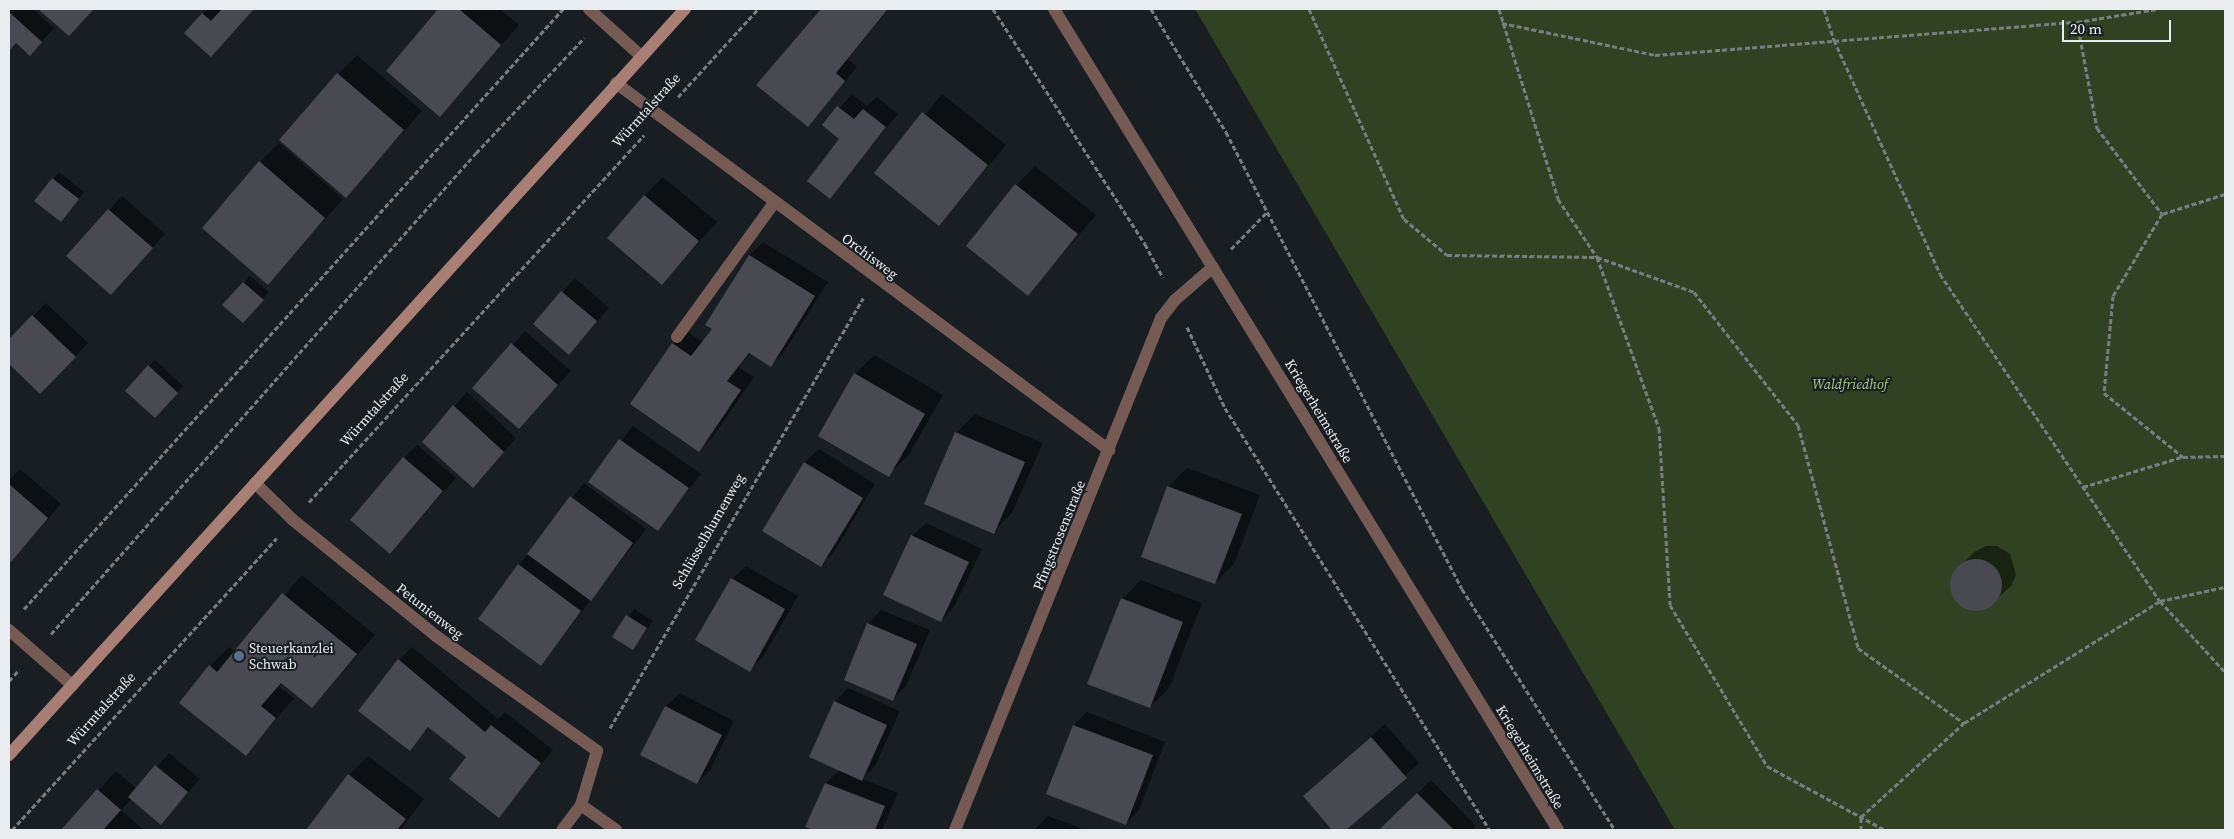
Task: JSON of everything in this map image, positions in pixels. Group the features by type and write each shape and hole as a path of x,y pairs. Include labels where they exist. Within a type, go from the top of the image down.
{"main road":[{"path":"9,755 640,56 685,9"}],"street":[{"path":"589,9 640,56"},
{"name":"Kriegerheimstraße","path":"1054,9 1558,830"},
{"name":"Orchisweg","path":"616,84 874,278 1109,450"},
{"path":"677,337 774,203"},
{"name":"Pfingstrosenstraße","path":"956,830 1161,318 1175,300 1213,267"},
{"name":"Petunienweg","path":"255,482 293,520 436,636 596,751"},
{"path":"9,630 72,685"},
{"path":"562,830 581,805 596,751"},
{"path":"581,805 616,830"}],"path":[{"path":"22,612 563,9"},
{"name":"Würmtalstraße","path":"12,830 758,9"},
{"path":"993,9 1145,244 1175,300 1224,408 1490,830"},
{"path":"1151,9 1226,132 1462,590 1615,830"},
{"path":"1309,9 1404,220 1448,255 1597,258 1694,292 1798,425 1858,648 1964,723"},
{"path":"1499,9 1558,199 1597,258 1659,428 1670,605 1767,766 1885,830"},
{"path":"1824,9 1834,40 1940,274 2160,601 2225,672"},
{"path":"1502,23 1655,55 2076,22 2157,9"},
{"path":"9,681 476,153 602,20"},
{"path":"2076,22 2097,128 2162,214"},
{"path":"2183,457 2104,392 2113,296 2162,214 2225,194"},
{"path":"1213,267 1267,212"},
{"name":"Schlüsselblumenweg","path":"596,751 874,278"},
{"path":"2083,486 2183,457 2225,456"},
{"path":"1860,830 1861,817 1964,723 2160,601 2225,587"}],"green space":[{"name":"Waldfriedhof","path":"1195,9 2225,9 2225,830 1675,830"}],"building":[{"path":"38,9 94,9 69,36"},
{"path":"222,9 254,9 211,57 184,33 202,13 211,21"},
{"path":"438,9 459,9 501,45 440,117 386,71"},
{"path":"821,9 888,9 836,73 845,81 808,127 756,85"},
{"path":"9,12 42,42 30,56 16,43 9,51"},
{"path":"337,73 404,130 346,198 279,140"},
{"path":"837,106 854,119 863,109 886,127 830,199 807,181 839,139 822,125"},
{"path":"922,112 988,165 939,226 874,173"},
{"path":"259,161 325,218 268,285 202,228"},
{"path":"52,178 79,199 61,222 34,201"},
{"path":"1015,184 1078,234 1028,296 966,246"},
{"path":"644,195 699,241 662,285 607,238"},
{"path":"108,209 153,248 111,295 66,256"},
{"path":"749,255 815,296 771,367 749,353 727,381 741,390 699,452 630,404 672,343 691,356 712,329 705,325"},
{"path":"243,282 264,300 243,323 222,305"},
{"path":"561,291 597,321 569,355 533,324"},
{"path":"32,315 76,357 40,394 9,364 9,339"},
{"path":"511,343 558,385 519,429 472,388"},
{"path":"148,365 178,393 155,418 125,391"},
{"path":"854,373 925,414 889,477 818,436"},
{"path":"453,405 504,452 473,488 422,442"},
{"path":"955,432 1025,462 994,534 924,504"},
{"path":"619,439 689,488 658,531 588,482"},
{"path":"403,457 443,491 390,554 350,520"},
{"path":"804,462 863,498 821,567 762,531"},
{"path":"9,484 48,518 11,562 9,560"},
{"path":"1167,486 1242,514 1215,584 1141,557"},
{"path":"570,496 633,543 591,601 527,554"},
{"path":"911,535 969,562 941,622 883,595"},
{"path":"1971,559 1981,559 1995,566 2002,580 2002,590 1995,604 1981,611 1971,611 1961,607 1954,600 1950,590 1950,580 1954,570 1961,563"},
{"path":"518,564 581,611 541,666 478,619"},
{"path":"731,578 785,609 750,672 695,640"},
{"path":"282,593 357,654 312,708 281,683 261,706 276,718 246,756 179,703 209,665 217,672"},
{"path":"1121,598 1183,622 1150,708 1087,684"},
{"path":"626,615 647,628 633,650 612,637"},
{"path":"867,623 917,644 893,701 844,680"},
{"path":"398,659 485,732 491,725 541,763 499,818 449,779 466,757 428,727 410,751 358,711"},
{"path":"834,701 887,725 862,781 809,757"},
{"path":"665,706 722,735 697,784 640,755"},
{"path":"1073,725 1153,755 1126,825 1046,794"},
{"path":"1371,737 1407,778 1346,830 1332,830 1303,796"},
{"path":"155,765 188,792 161,825 128,797"},
{"path":"348,774 406,819 397,830 306,830"},
{"path":"825,783 885,806 875,830 813,830 805,827"},
{"path":"97,789 121,810 103,830 61,830"},
{"path":"1417,793 1454,830 1379,830 1390,819"}],"place":[{"name":"Steuerkanzlei Schwab","path":"239,656"}]}
